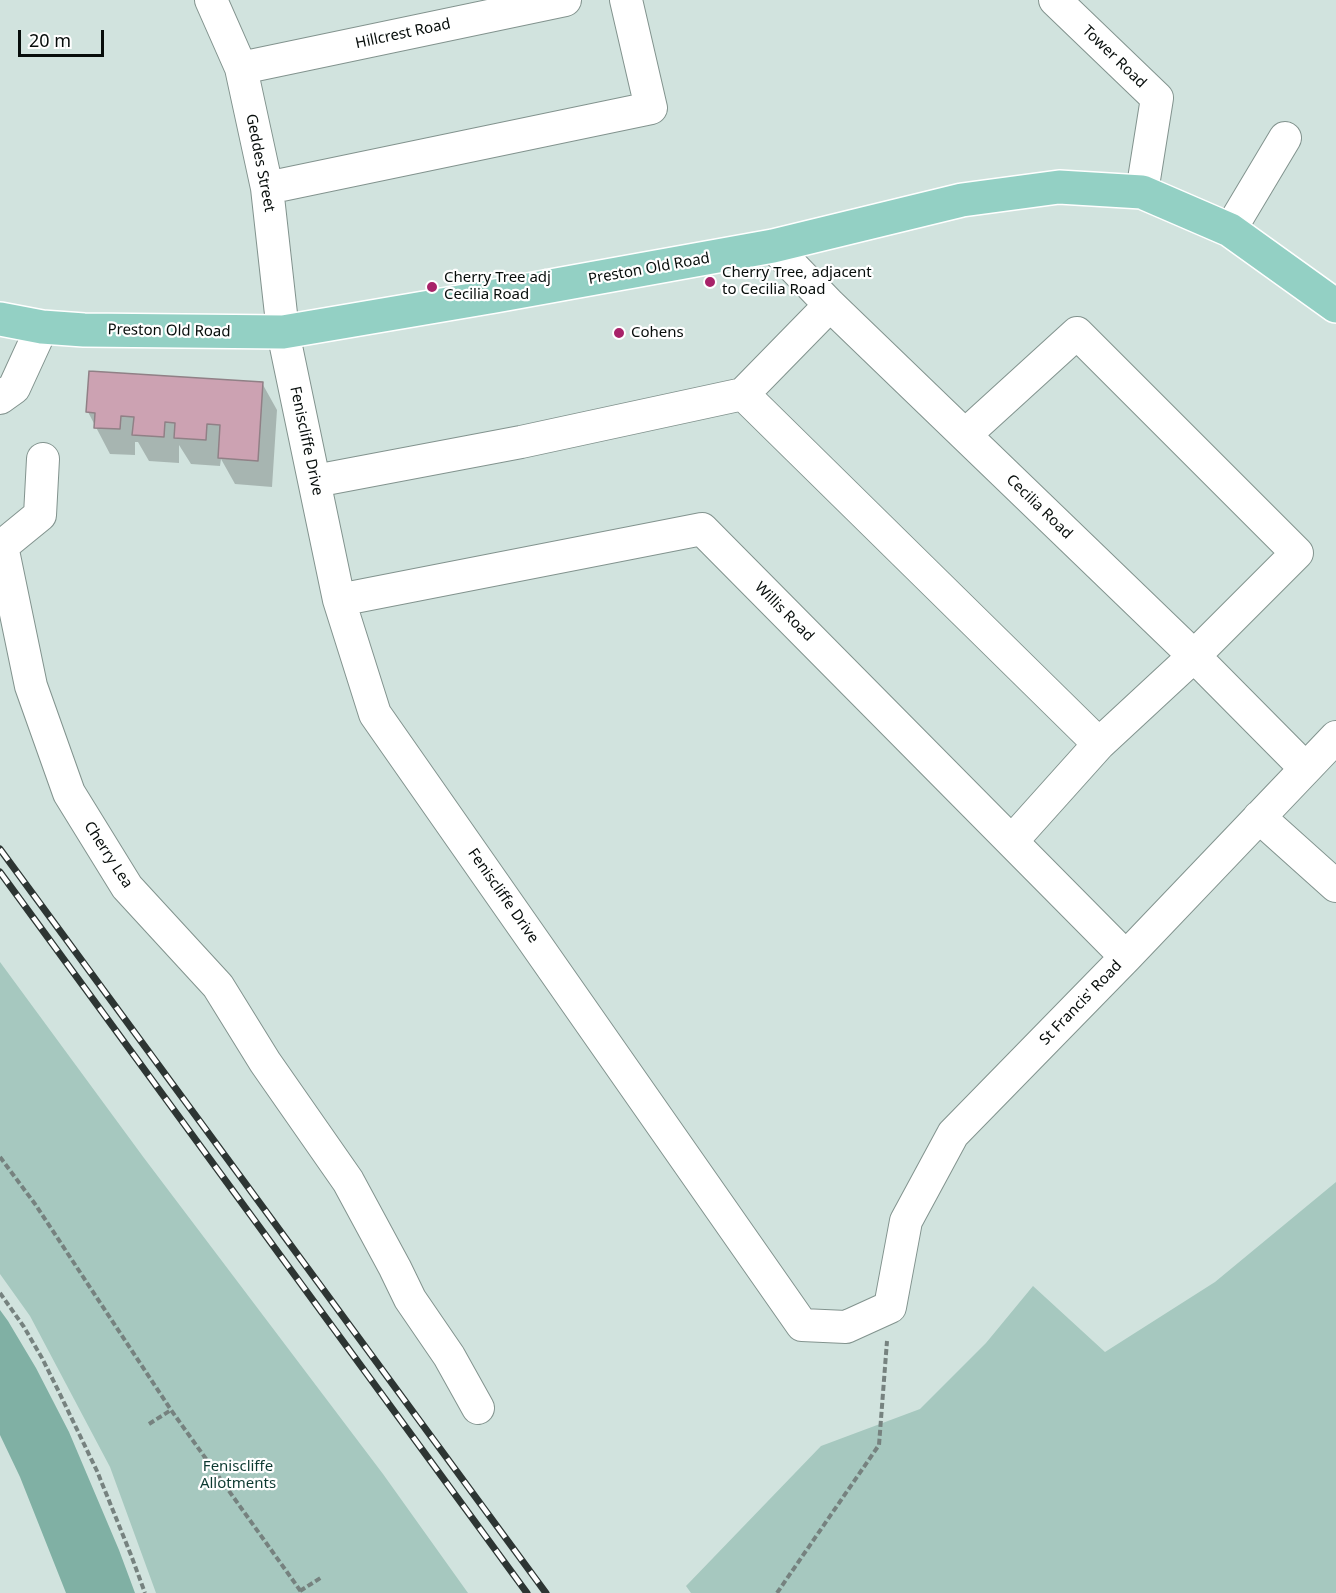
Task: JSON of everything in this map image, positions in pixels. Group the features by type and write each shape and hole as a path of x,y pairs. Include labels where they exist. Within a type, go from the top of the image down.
{"main road":[{"name":"Preston Old Road","path":"0,319 42,327 84,330 283,332 772,246 962,200 1059,187 1142,192 1230,230 1336,306"}],"street":[{"name":"Geddes Street","path":"211,0 241,68 267,188 283,332"},
{"name":"Hillcrest Road","path":"241,68 565,0"},
{"path":"267,188 651,108 626,0"},
{"name":"Tower Road","path":"1055,0 1157,98 1142,192"},
{"path":"1230,230 1286,138"},
{"name":"Cecilia Road","path":"772,246 830,305 1194,656 1305,768"},
{"path":"315,481 521,442 743,394 830,305"},
{"path":"0,398 14,388 42,327"},
{"name":"Feniscliffe Drive","path":"283,332 339,600 375,714 802,1325 846,1327 890,1307"},
{"path":"965,435 1077,333 1297,553 1194,656 1100,744 1012,841"},
{"path":"743,394 1100,744"},
{"path":"1,545 40,515 43,459"},
{"name":"Willis Road","path":"339,600 702,529 1126,957"},
{"name":"Cherry Lea","path":"1,545 31,686 69,793 127,886 218,986 265,1062 348,1181 410,1299 449,1356 478,1408"},
{"name":"St Francis' Road","path":"890,1307 906,1221 953,1134 1336,737"},
{"path":"1259,817 1336,886"}],"path":[{"path":"0,1157 35,1204 171,1410 301,1592 322,1577"},
{"path":"0,1293 24,1327 63,1400 97,1471 145,1593"},
{"path":"777,1593 879,1445 890,1307"},
{"path":"149,1424 171,1410"}],"green space":[{"name":"Feniscliffe Allotments","path":"0,962 144,1158 383,1474 468,1593 156,1593 110,1467 30,1316 0,1274"},
{"path":"1336,1182 1336,1593 691,1593 686,1586 821,1446 920,1409 986,1343 1033,1286 1105,1352 1215,1282"}],"shaded area":[{"path":"0,1310 36,1368 69,1432 135,1593 66,1593 20,1477 0,1435"}],"building":[{"path":"89,371 263,382 258,461 218,458 220,425 207,424 206,440 174,438 175,423 165,422 164,437 132,435 134,417 121,416 120,429 94,428 95,413 86,412"}],"railway":[{"path":"0,849 546,1593"},
{"path":"0,872 527,1593"}],"place":[{"name":"Cherry Tree, adjacent to Cecilia Road","path":"710,282"},
{"name":"Cherry Tree adj Cecilia Road","path":"432,287"},
{"name":"Cohens","path":"619,333"}]}
